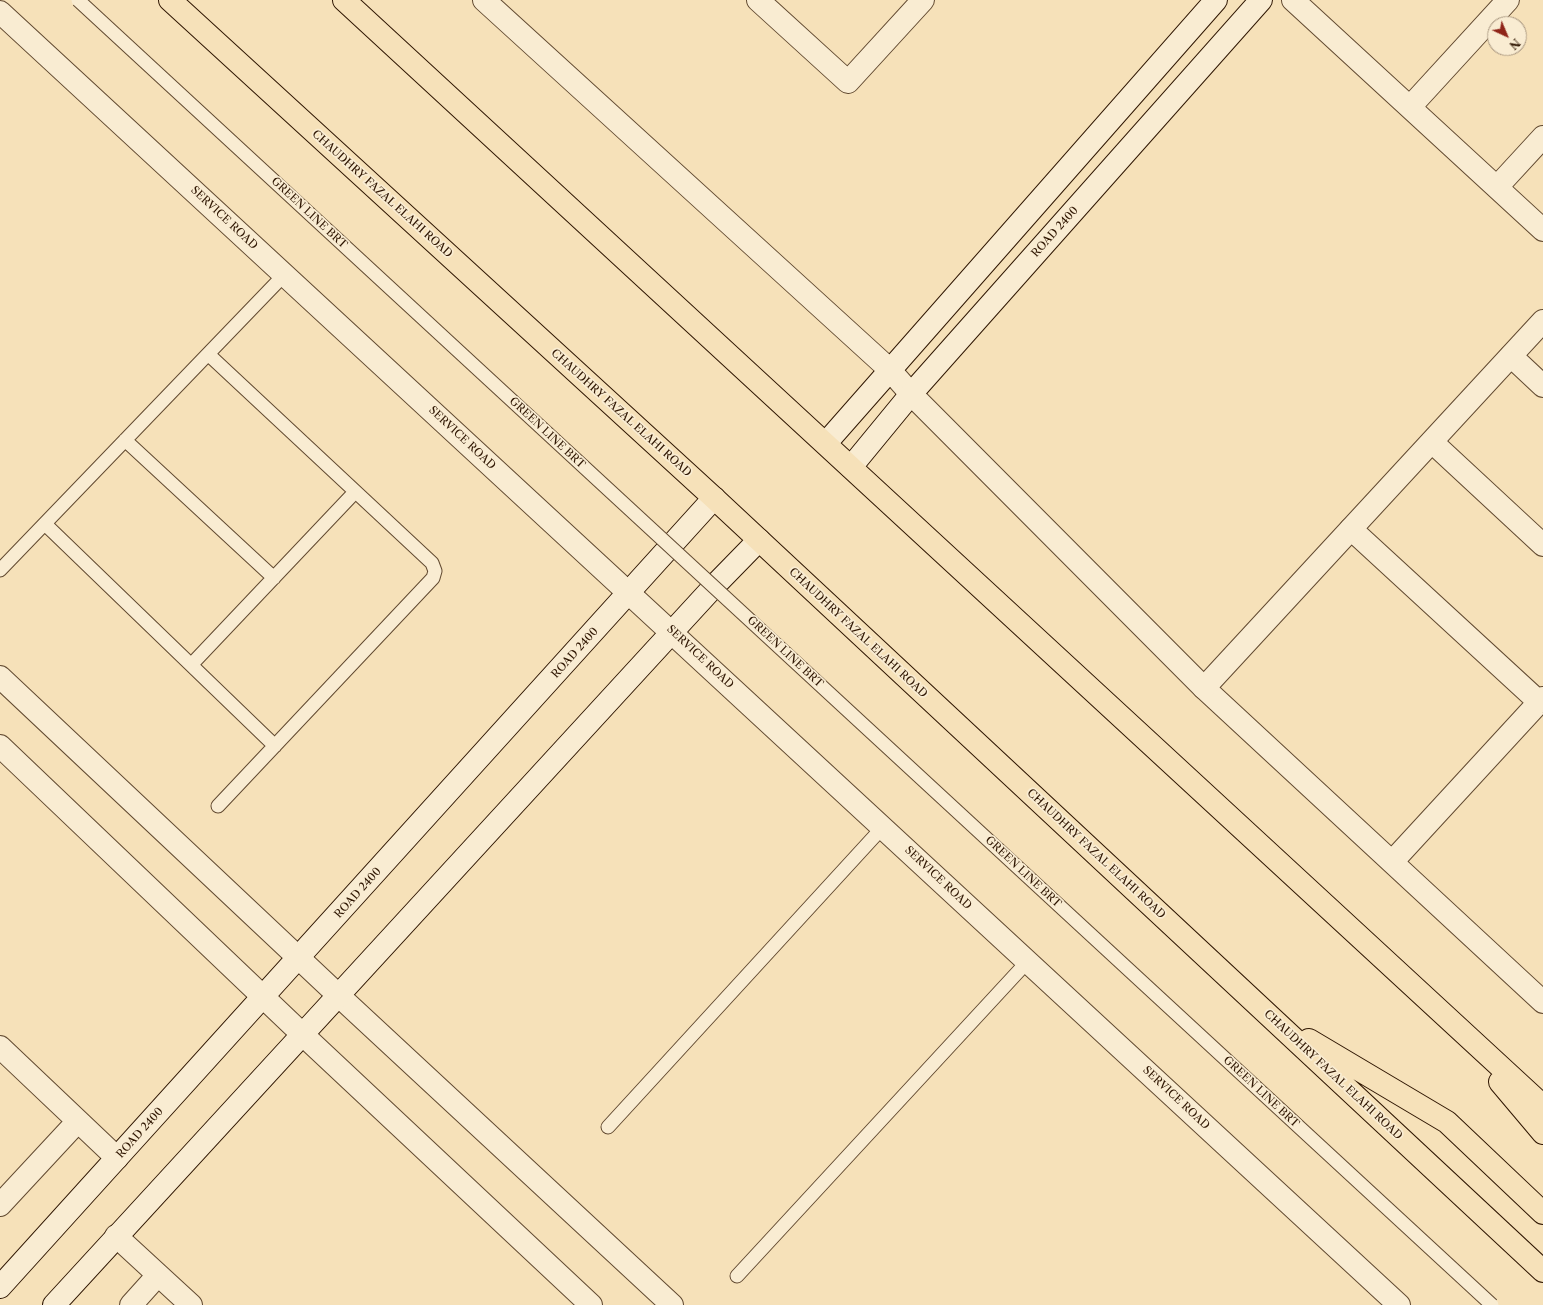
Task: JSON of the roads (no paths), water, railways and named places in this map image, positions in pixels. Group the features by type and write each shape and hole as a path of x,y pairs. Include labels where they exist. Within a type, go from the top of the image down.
{"main road":[{"path":"344,0 851,466 1543,1106"},
{"name":"CHAUDHRY FAZAL ELAHI ROAD","path":"173,2 714,498 1543,1271"},
{"path":"1443,1014 1543,1133"},
{"path":"1272,1018 1447,1122 1543,1213"}],"street":[{"path":"484,0 889,369 911,394 1204,688 1543,1002"},
{"path":"758,0 848,82 923,0"},
{"path":"826,443 889,369 1216,0"},
{"name":"ROAD 2400","path":"851,466 911,394 1261,0"},
{"path":"1293,0 1543,230"},
{"path":"1410,107 1508,0"},
{"name":"SERVICE ROAD","path":"0,12 630,592 1399,1305"},
{"path":"1497,187 1543,137"},
{"path":"1204,688 1543,321"},
{"path":"1511,356 1543,386"},
{"path":"1432,442 1543,545"},
{"name":"ROAD 2400","path":"0,1287 714,498"},
{"path":"1351,529 1541,700 1392,862"},
{"path":"54,1305 672,631 759,540"},
{"path":"0,677 338,995 672,1305"},
{"path":"0,746 302,1034 591,1305"},
{"path":"0,1047 117,1158"},
{"path":"0,1205 78,1121"},
{"path":"116,1236 191,1305"},
{"path":"131,1305 158,1275"}],"lane":[{"name":"GREEN LINE BRT","path":"78,0 1492,1305"},
{"path":"0,570 285,274"},
{"path":"208,354 432,563 435,571 433,578 218,806"},
{"path":"125,440 274,578"},
{"path":"191,665 356,492"},
{"path":"45,524 275,746"},
{"path":"608,1127 883,827"},
{"path":"737,1276 1028,961"}]}
